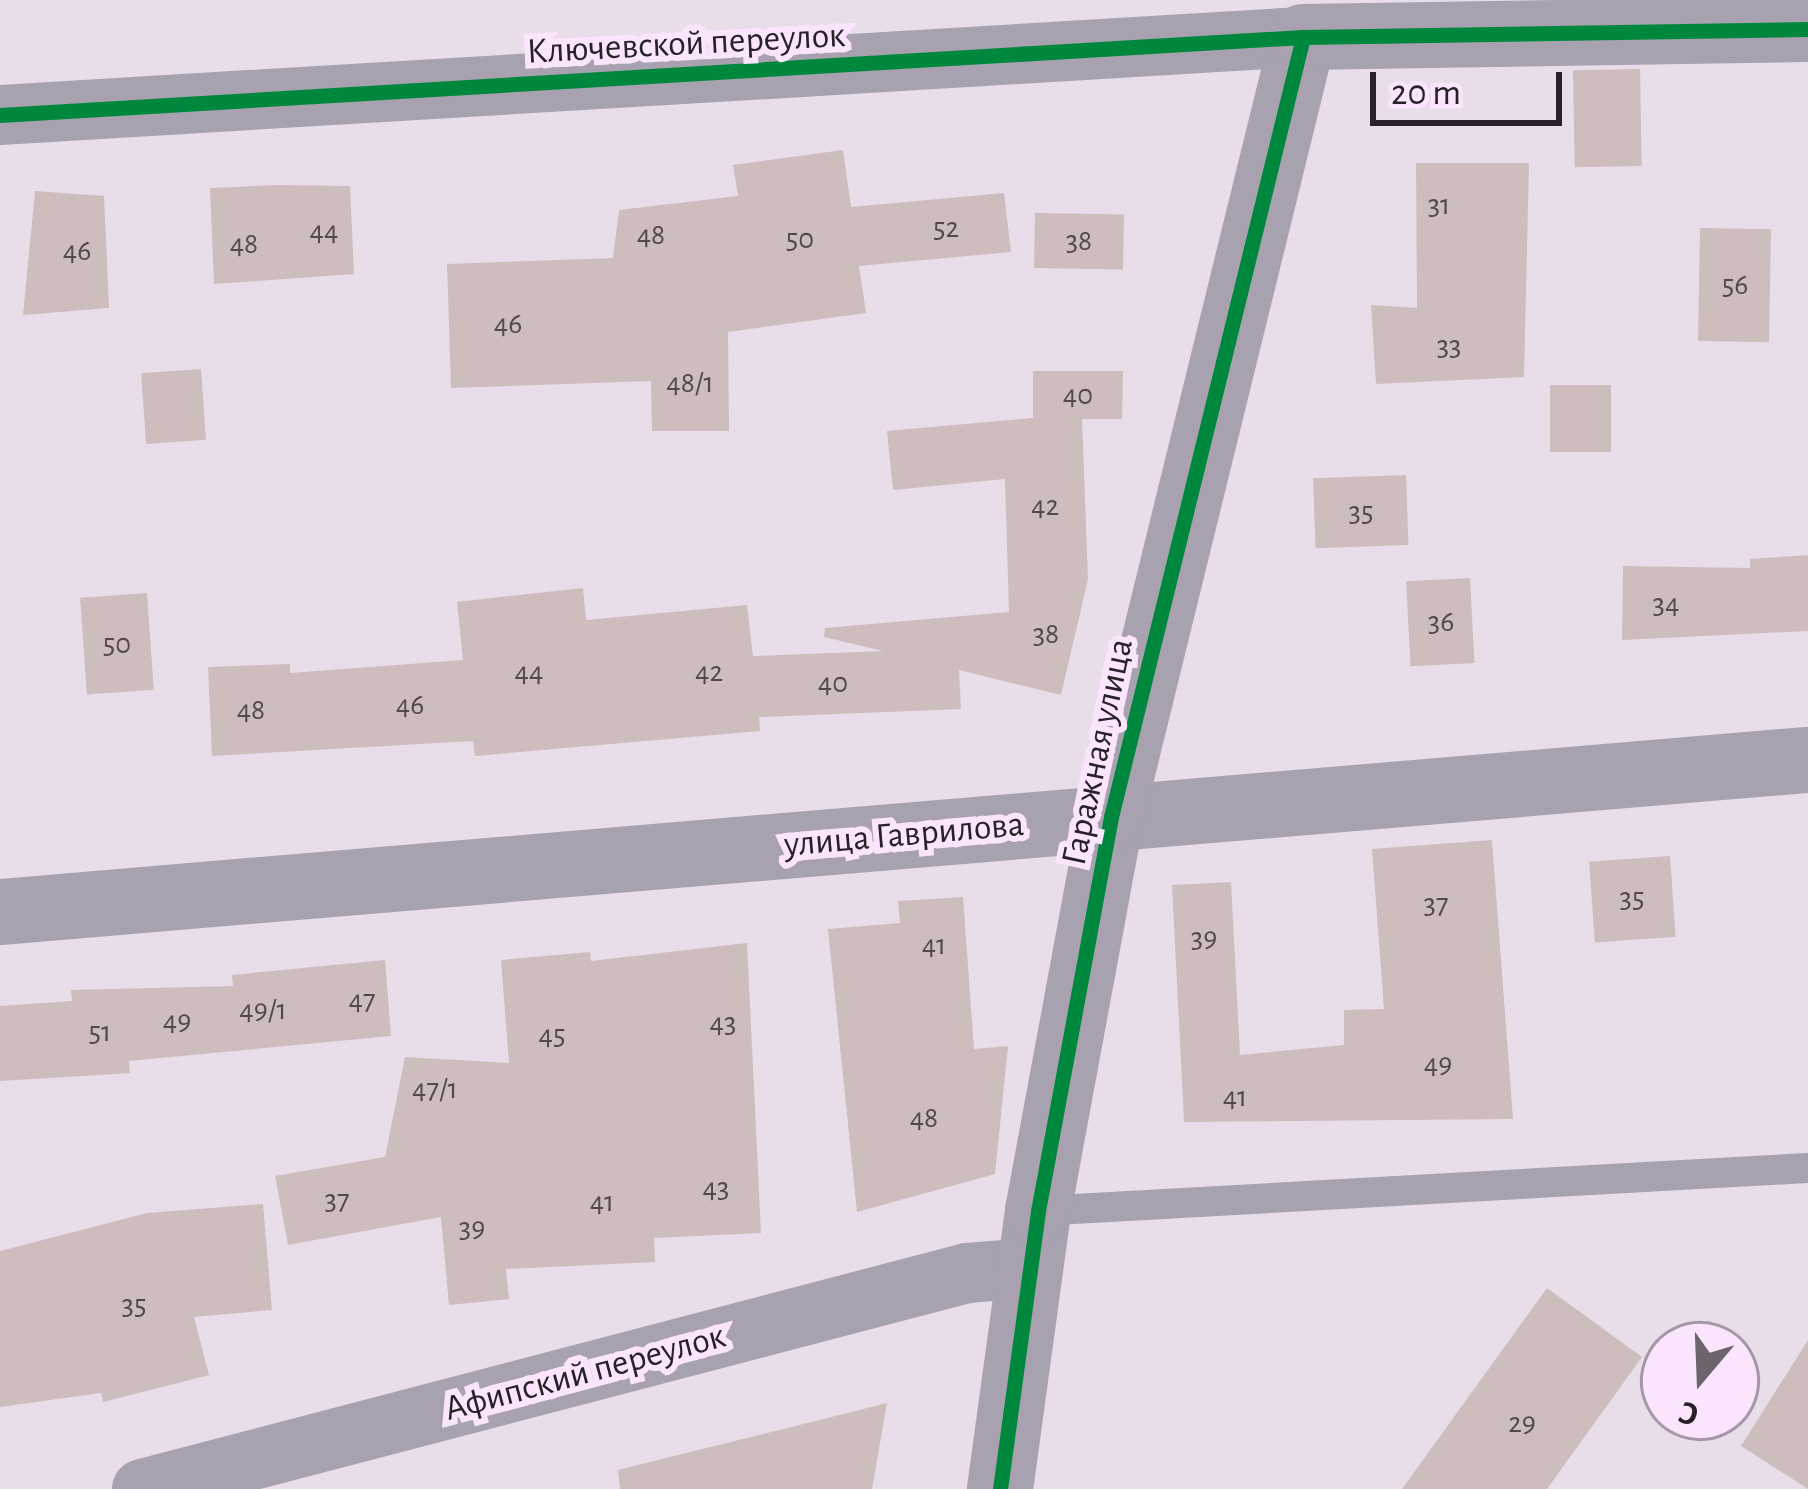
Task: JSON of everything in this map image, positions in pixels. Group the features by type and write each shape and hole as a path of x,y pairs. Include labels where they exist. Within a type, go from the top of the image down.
{"street":[{"name":"Ключевской переулок","path":"0,115 1303,37 1808,29"},
{"name":"Гаражная улица","path":"1000,1489 1033,1240 1111,817 1303,37"},
{"name":"улица Гаврилова","path":"0,912 1808,760"},
{"name":"Афипский переулок","path":"142,1489 967,1273 1033,1240"}],"lane":[{"path":"1033,1240 1808,1168"}],"building":[{"path":"1640,69 1642,166 1575,167 1573,70"},
{"path":"843,150 851,207 1004,193 1011,252 859,266 866,313 728,332 729,431 652,431 651,381 451,388 447,264 613,258 619,210 738,196 733,165"},
{"path":"1416,163 1529,163 1524,377 1376,384 1371,305 1417,308"},
{"path":"350,186 354,274 214,284 210,188"},
{"path":"35,191 104,196 109,308 23,315"},
{"path":"1035,213 1124,215 1123,270 1034,268"},
{"path":"1700,228 1771,229 1769,342 1698,341"},
{"path":"201,369 206,440 146,444 141,373"},
{"path":"1033,371 1123,371 1122,419 1082,419 1088,579 1061,695 959,670 961,709 759,717 760,731 475,756 473,741 212,756 208,667 290,664 290,673 463,660 457,602 583,588 586,620 747,605 753,656 883,651 824,637 825,628 1009,612 1005,479 893,490 887,431 1033,418"},
{"path":"1550,385 1611,385 1611,452 1550,452"},
{"path":"1406,475 1408,545 1315,548 1313,478"},
{"path":"1808,555 1808,631 1622,640 1623,566 1750,568 1750,559"},
{"path":"1470,578 1474,663 1411,666 1406,581"},
{"path":"147,593 154,690 87,694 80,598"},
{"path":"1492,840 1513,1119 1184,1122 1172,885 1231,882 1240,1055 1344,1045 1344,1010 1384,1009 1372,849"},
{"path":"1670,856 1676,937 1595,942 1589,862"},
{"path":"963,897 974,1049 1008,1046 995,1174 857,1212 828,929 900,923 898,901"},
{"path":"747,943 761,1233 654,1238 655,1262 506,1269 509,1299 449,1305 441,1217 288,1245 275,1176 385,1157 405,1057 509,1063 501,960 590,952 591,961"},
{"path":"385,960 391,1036 129,1061 130,1073 0,1081 0,1006 72,1001 71,990 233,986 232,975"},
{"path":"263,1204 272,1310 194,1317 209,1375 103,1402 101,1393 0,1407 0,1251 147,1213"},
{"path":"1547,1288 1640,1356 1547,1489 1402,1489"},
{"path":"1808,1340 1808,1489 1741,1446 1744,1441 1760,1441 1760,1416"},
{"path":"887,1403 872,1489 620,1489 618,1470"}],"cycle path":[{"path":"0,115 1303,37 1808,29"},
{"path":"1000,1489 1038,1211 1111,817 1303,37"}]}
